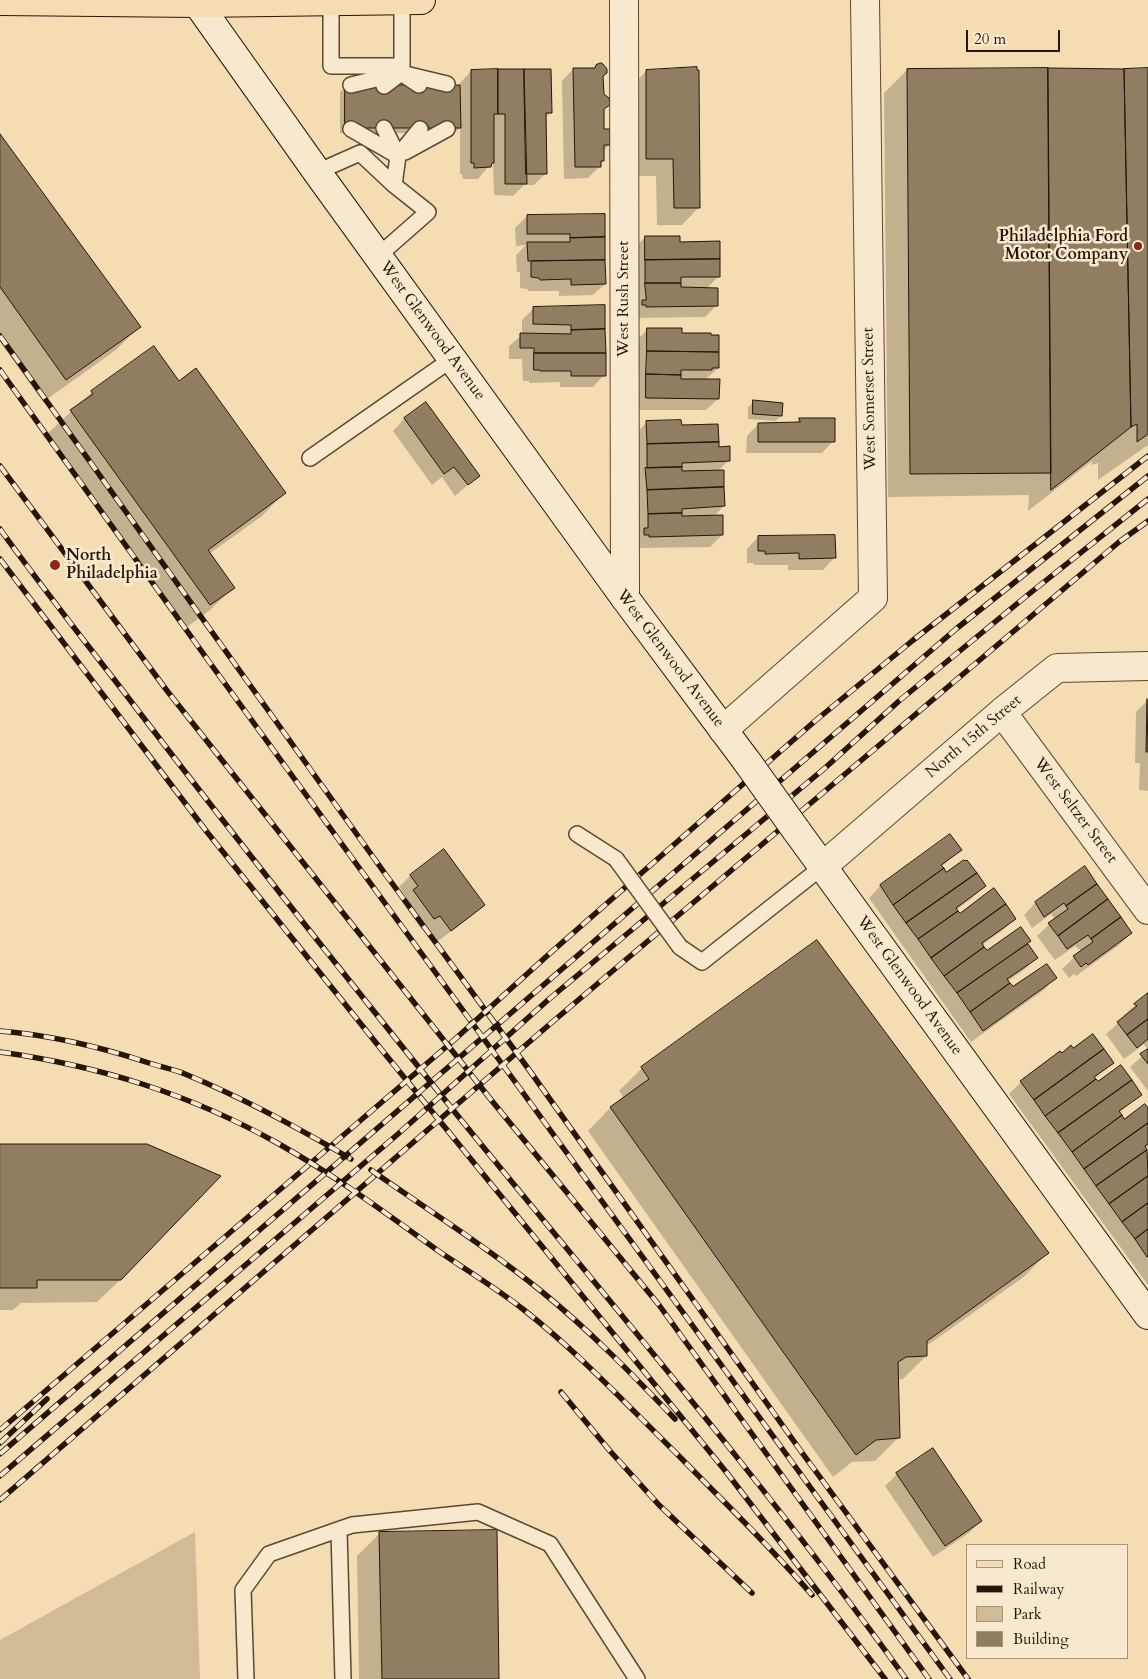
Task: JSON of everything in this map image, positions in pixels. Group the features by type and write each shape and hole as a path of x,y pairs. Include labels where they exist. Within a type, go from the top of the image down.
{"main road":[{"path":"0,1 331,2 421,0"}],"street":[{"name":"West Rush Street","path":"624,0 625,598"},
{"name":"West Somerset Street","path":"723,730 873,598 865,0"},
{"name":"West Glenwood Avenue","path":"196,2 625,598 748,763 1145,1308"},
{"name":"North 15th Street","path":"822,867 1002,712 1057,668 1148,666"},
{"name":"West Seltzer Street","path":"1002,712 1145,901"}],"lane":[{"path":"384,86 401,69 402,1"},
{"path":"331,2 331,66 401,69 447,84"},
{"path":"351,85 401,69"},
{"path":"401,69 419,85"},
{"path":"351,128 398,156"},
{"path":"384,128 398,156"},
{"path":"394,185 398,156 420,129"},
{"path":"398,156 447,129"},
{"path":"317,172 360,153 394,185 428,212 378,256"},
{"path":"310,458 452,359"},
{"path":"577,834 616,859 680,948 702,962 822,867"},
{"path":"246,1679 243,1590 269,1554 352,1525 478,1512 550,1544 637,1679"},
{"path":"338,1530 343,1679"}],"green space":[{"path":"195,1532 200,1679 0,1679 0,1640"}],"building":[{"path":"601,63 607,69 607,73 603,76 604,94 609,98 610,105 604,109 604,129 610,129 610,145 604,145 604,161 601,161 601,167 575,167 573,68 595,68 596,65"},
{"path":"697,67 697,70 699,70 700,208 674,208 673,159 646,159 646,70"},
{"path":"1048,68 1124,69 1131,427 1051,490"},
{"path":"1048,68 1051,473 910,474 907,69"},
{"name":"Philadelphia Ford Motor Company","path":"1148,68 1148,434 1137,442 1137,424 1131,427 1124,69"},
{"path":"498,69 524,69 527,184 505,184 505,114 498,114"},
{"path":"498,69 498,114 494,114 494,163 492,163 491,167 474,168 474,163 471,163 471,70"},
{"path":"524,69 551,69 552,113 546,113 547,174 526,174"},
{"path":"345,85 460,85 461,128 345,128"},
{"path":"0,134 141,327 66,380 0,287"},
{"path":"605,214 605,237 570,238 570,234 527,234 527,215"},
{"path":"645,236 680,236 680,242 720,241 720,259 645,260"},
{"path":"605,237 605,260 528,261 527,242 570,242 570,238"},
{"path":"720,259 720,277 681,277 681,283 645,283 645,260"},
{"path":"605,260 606,284 571,285 571,279 540,280 539,278 531,277 531,262 533,261"},
{"path":"645,283 681,283 681,287 718,288 718,306 646,307 646,305 642,305 642,300 646,300"},
{"path":"605,305 605,329 571,330 571,325 533,324 533,307"},
{"path":"647,328 682,328 682,333 711,333 711,335 719,335 719,352 647,351"},
{"path":"605,329 606,353 534,353 534,348 520,348 520,333 571,334 571,330"},
{"path":"154,346 179,381 196,368 286,493 208,550 235,588 210,605 70,410 93,394 91,391"},
{"path":"647,351 719,352 719,368 712,368 712,370 681,370 681,375 646,374"},
{"path":"534,353 606,353 606,376 571,376 571,371 534,370"},
{"path":"646,374 681,375 681,379 720,379 719,399 646,398"},
{"path":"753,400 783,403 782,416 753,414"},
{"path":"426,402 480,476 468,485 454,467 444,474 404,418"},
{"path":"799,418 835,418 835,442 758,442 758,423 800,422"},
{"path":"681,420 682,425 718,424 719,442 647,444 646,421"},
{"path":"719,442 719,447 730,446 730,461 682,463 682,467 647,468 647,444"},
{"path":"682,467 682,471 724,470 724,487 647,490 645,468"},
{"path":"724,487 725,506 682,509 682,513 648,514 647,490"},
{"path":"682,513 682,516 723,515 723,535 649,537 649,535 644,535 644,528 648,528 648,514"},
{"path":"835,535 836,558 799,559 799,553 765,554 765,551 758,551 758,536"},
{"path":"1147,699 1148,752 1146,752 1147,704"},
{"path":"950,834 962,850 941,865 944,868 893,905 880,885"},
{"path":"444,849 485,905 451,931 440,916 434,919 413,890 418,886 410,875"},
{"path":"967,860 977,873 906,923 893,905 944,868 946,872"},
{"path":"1085,866 1097,884 1066,906 1064,903 1044,917 1035,902"},
{"path":"977,873 986,886 956,908 958,911 918,939 906,923"},
{"path":"1097,884 1108,899 1058,936 1048,923 1068,909 1066,906"},
{"path":"994,888 1006,904 931,958 918,939 958,911 960,913"},
{"path":"1108,899 1121,917 1091,939 1088,935 1067,949 1058,936"},
{"path":"1006,904 1016,919 982,943 984,947 944,976 931,958"},
{"path":"1121,917 1132,933 1088,965 1086,963 1081,967 1073,956 1093,942 1091,939"},
{"path":"1021,927 1031,941 957,993 944,976 984,947 987,950"},
{"path":"817,940 1049,1253 927,1341 927,1356 906,1357 898,1362 900,1438 876,1440 856,1455 610,1107 649,1079 641,1067"},
{"path":"1028,944 1038,958 1007,979 1010,983 970,1012 957,993"},
{"path":"1047,964 1057,978 983,1031 970,1012 1010,983 1013,986"},
{"path":"1148,993 1148,1019 1127,1035 1117,1022 1137,1006 1134,1004"},
{"path":"1148,1019 1148,1039 1137,1048 1127,1035"},
{"path":"1093,1034 1104,1049 1034,1100 1020,1081 1060,1051 1062,1053 1071,1045 1073,1048"},
{"path":"1104,1049 1114,1063 1094,1077 1096,1079 1045,1116 1034,1100"},
{"path":"1148,1049 1148,1064 1140,1054"},
{"path":"1121,1065 1132,1080 1058,1133 1045,1116 1096,1079 1098,1081"},
{"path":"1132,1080 1142,1095 1119,1111 1122,1115 1072,1152 1058,1133"},
{"path":"1145,1104 1148,1108 1148,1123 1084,1169 1072,1152 1122,1115 1124,1119"},
{"path":"1148,1123 1148,1144 1145,1146 1147,1150 1096,1186 1084,1169"},
{"path":"0,1144 147,1144 221,1176 121,1280 37,1280 37,1288 0,1288"},
{"path":"1147,1150 1148,1176 1109,1204 1096,1186"},
{"path":"1148,1176 1148,1203 1122,1222 1109,1204"},
{"path":"1148,1203 1148,1229 1135,1239 1122,1222"},
{"path":"1148,1229 1148,1256 1147,1257 1135,1239"},
{"path":"933,1448 982,1521 945,1546 896,1473"},
{"path":"497,1530 499,1679 382,1679 379,1532"}],"railway":[{"path":"0,336 386,875 527,1067 803,1454 968,1679"},
{"path":"0,370 210,663 950,1679"},
{"path":"0,1430 453,1041 548,955 815,721 912,641 1148,456"},
{"path":"0,466 168,692 492,1101 659,1305 929,1679"},
{"path":"0,1454 956,629 1148,476"},
{"path":"0,1476 398,1134 548,1000 825,768 899,701 1148,499"},
{"path":"0,1500 550,1024 1119,542 1148,521"},
{"path":"0,529 261,869 462,1121 744,1466 906,1679"},
{"path":"0,559 207,832 381,1049 727,1473 885,1679"},
{"path":"0,1031 38,1035 75,1042 180,1072 270,1114 351,1159"},
{"path":"0,1052 73,1065 144,1084 212,1110 246,1126 340,1181 513,1302 564,1344 729,1506 812,1595"},
{"path":"371,1170 479,1244 541,1291 627,1369 675,1419"},
{"path":"561,1392 610,1451 659,1505 752,1593"},
{"path":"0,1443 47,1399"}],"place":[{"name":"Philadelphia Ford Motor Company","path":"1138,246"},
{"name":"North Philadelphia","path":"55,565"}]}
